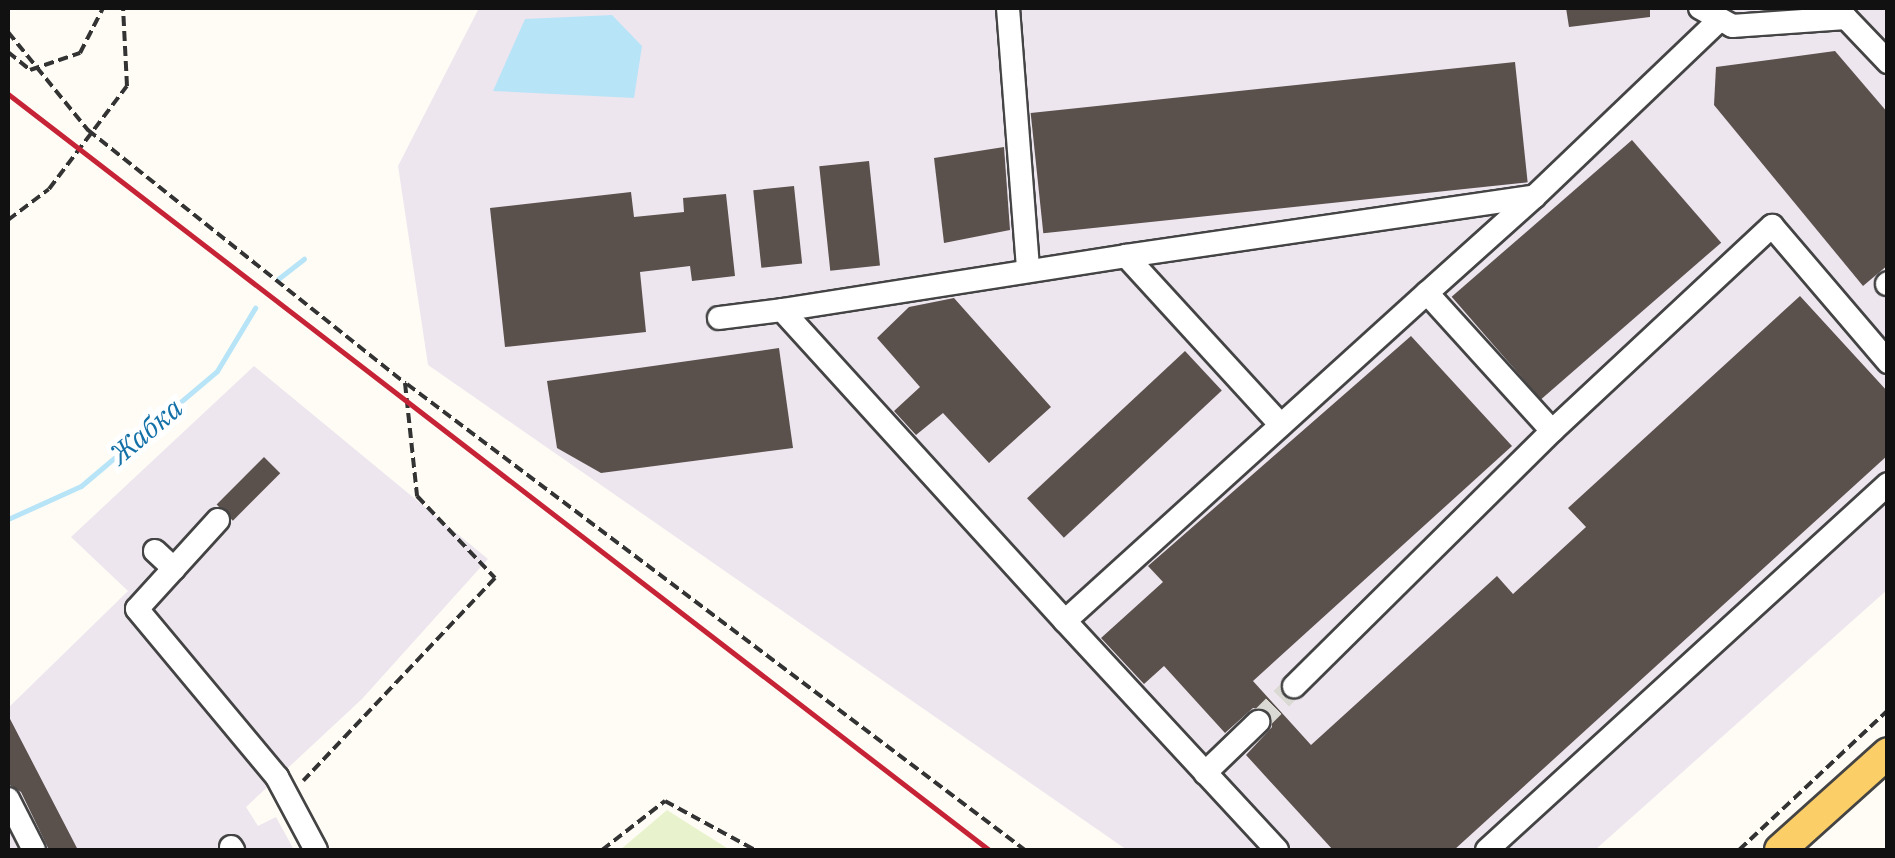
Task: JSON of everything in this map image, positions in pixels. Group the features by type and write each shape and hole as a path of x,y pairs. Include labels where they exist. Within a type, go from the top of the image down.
{"main road":[{"path":"1780,850 1888,752"}],"lane":[{"path":"1008,8 1028,267"},
{"path":"1066,621 1534,196 1708,16 1846,18 1888,62"},
{"path":"719,318 1028,267 1534,196"},
{"path":"1294,686 1552,430 1772,226 1888,362"},
{"path":"1126,256 1281,425"},
{"path":"1428,293 1552,430"},
{"path":"782,310 1277,850"},
{"path":"1487,850 1888,484"},
{"path":"218,520 136,610 290,795 316,850"},
{"path":"155,551 174,569"},
{"path":"1205,773 1258,722"},
{"path":"8,799 34,850"}],"path":[{"path":"30,70 80,53 103,8"},
{"path":"8,220 49,190 88,130 126,86 123,8"},
{"path":"8,32 30,70"},
{"path":"8,52 88,130 405,383 1026,850"},
{"path":"290,795 495,578 417,496 405,383"},
{"path":"1739,850 1888,710"},
{"path":"602,850 665,802 755,850"}],"shaded area":[{"path":"479,8 1887,8 1887,590 1595,850 1127,850 428,365 398,166"},
{"path":"254,366 488,559 362,699 246,807 258,826 276,817 294,850 8,850 8,708 128,591 71,537"}],"green space":[{"path":"667,810 730,850 620,850"}],"water":[{"path":"612,15 642,46 634,98 493,91 525,19"}],"building":[{"path":"1566,8 1650,8 1650,17 1569,27"},
{"path":"1835,51 1888,113 1888,265 1863,286 1714,105 1716,67"},
{"path":"1515,62 1528,182 1043,233 1031,113"},
{"path":"1632,140 1721,243 1541,399 1452,297"},
{"path":"1004,147 1010,230 944,243 934,158"},
{"path":"869,161 880,265 830,271 819,166"},
{"path":"794,186 802,264 761,268 753,190"},
{"path":"631,192 634,217 684,212 683,198 726,194 735,276 692,281 690,266 640,272 646,332 505,347 490,208"},
{"path":"1800,296 1888,392 1888,455 1454,850 1333,850 1246,755 1272,727 1268,711 1253,708 1225,733 1164,666 1144,684 1101,638 1163,582 1148,566 1411,336 1512,446 1253,681 1311,745 1497,576 1513,594 1586,527 1568,508"},
{"path":"954,298 1051,407 989,463 943,413 916,435 894,411 920,387 877,338 909,307"},
{"path":"779,348 793,448 601,473 557,448 547,381"},
{"path":"1185,351 1222,390 1064,538 1027,498"},
{"path":"264,457 280,473 233,521 217,504"},
{"path":"8,715 78,850 49,850 21,792 8,784"}],"waterway":[{"name":"Жабка","path":"278,279 304,259"},
{"name":"Жабка","path":"8,519 81,486 217,371 255,308"}],"tunnel":[{"path":"1258,722 1294,686"}],"railway":[{"path":"8,94 989,850"}]}
